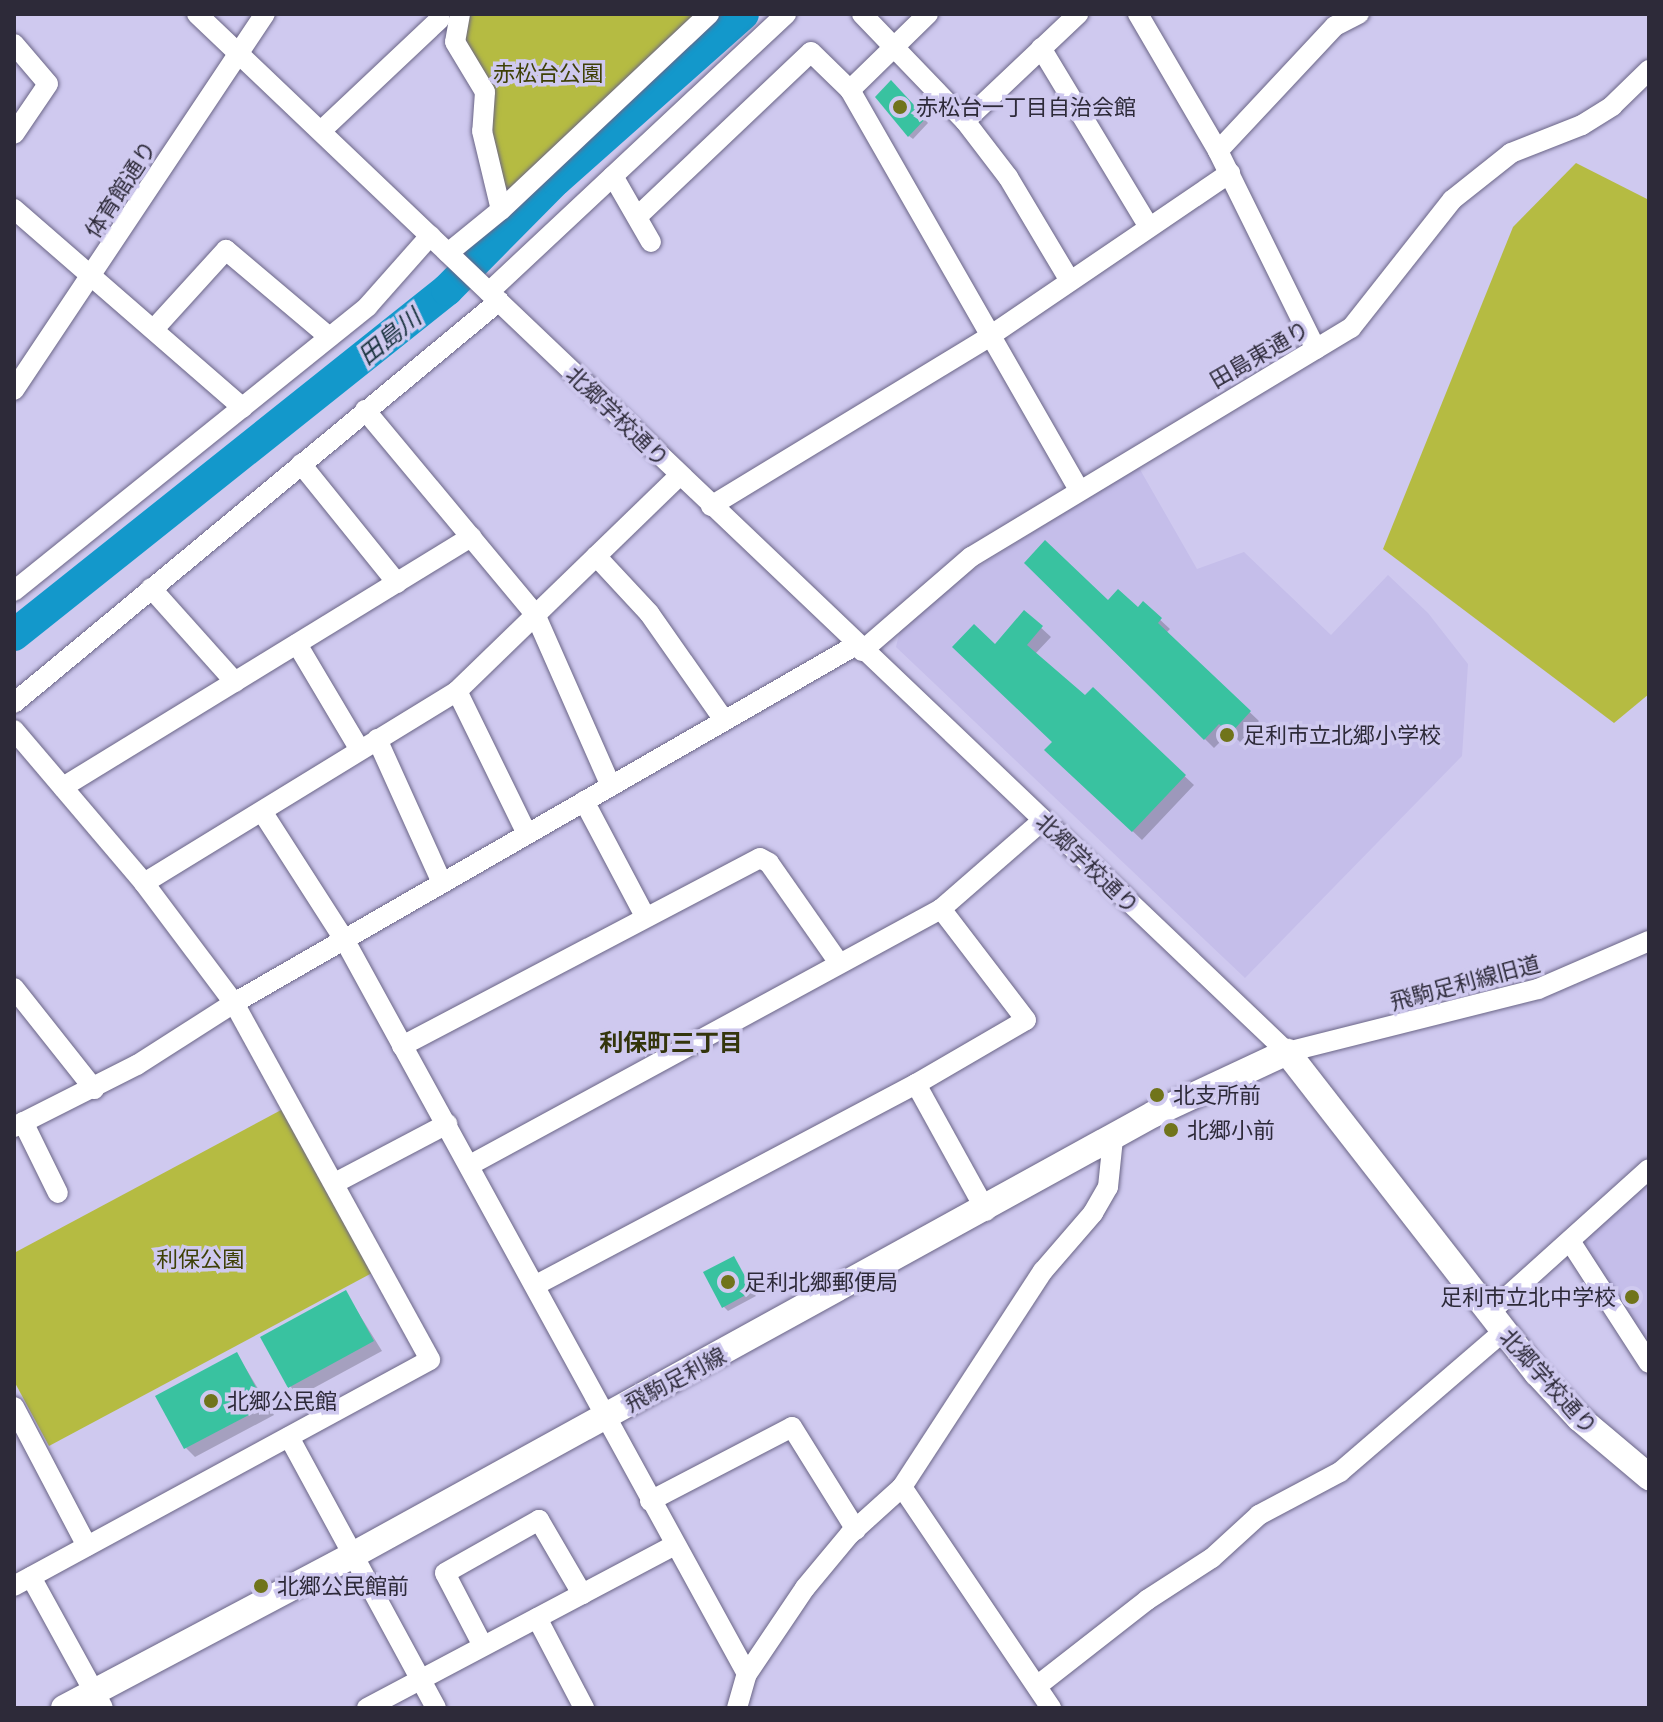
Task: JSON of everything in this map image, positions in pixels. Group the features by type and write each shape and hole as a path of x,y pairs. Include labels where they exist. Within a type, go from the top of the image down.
{"main road":[{"name":"飛駒足利線","path":"64,1708 98,1700 353,1555 1113,1139 1240,1071 1287,1052"},
{"name":"北郷学校通り","path":"1287,1052 1496,1322 1579,1418 1649,1477"}],"street":[{"path":"197,14 450,255 709,14"},
{"name":"体育館通り","path":"14,390 265,14"},
{"path":"14,703 365,410 786,14"},
{"path":"862,14 965,121 1008,177 1070,281"},
{"path":"850,90 928,14"},
{"path":"965,121 1078,14"},
{"path":"1138,14 1230,173 1316,349"},
{"path":"1218,151 1335,26 1359,14"},
{"path":"321,131 450,16"},
{"path":"450,16 455,42 485,92 482,131 501,210"},
{"path":"14,44 48,84 14,134"},
{"path":"1041,48 1149,227"},
{"path":"638,216 811,52 850,90 987,338 1079,490"},
{"name":"田島東通り","path":"16,1125 137,1065 234,1003 344,939 724,720 859,648 971,557 1351,328 1373,307 1452,200 1511,153 1582,125 1612,106 1649,70"},
{"path":"711,506 987,338 1230,173"},
{"path":"613,176 651,242"},
{"path":"14,209 243,408"},
{"path":"14,591 243,408 327,335 368,306 430,236"},
{"path":"154,329 226,250 327,335"},
{"name":"北郷学校通り","path":"450,255 859,648 1287,1052"},
{"path":"365,410 535,614 611,786"},
{"path":"301,464 397,583"},
{"path":"144,883 263,813 457,691 680,475"},
{"path":"63,787 471,537"},
{"path":"596,556 649,613 724,720"},
{"path":"151,588 235,682"},
{"path":"297,644 368,745 442,883"},
{"path":"457,691 527,834"},
{"path":"14,730 144,883 234,1003 430,1360 22,1581 98,1700"},
{"path":"584,801 645,916"},
{"path":"263,813 344,939 747,1674"},
{"path":"470,1165 941,909 1043,820"},
{"path":"402,1046 760,858 769,863 839,963"},
{"path":"536,1285 916,1084 1026,1020 941,909"},
{"name":"飛駒足利線旧道","path":"1287,1052 1538,989 1649,941"},
{"path":"14,988 94,1089"},
{"path":"916,1084 986,1211"},
{"path":"335,1183 447,1124"},
{"path":"16,1125 58,1193"},
{"path":"737,1708 747,1674 805,1588 856,1530 902,1487 1043,1271 1101,1200 1108,1187 1113,1139"},
{"path":"1037,1686 1147,1600 1212,1558 1259,1515 1340,1472 1496,1322 1570,1241 1579,1227 1649,1169"},
{"path":"1570,1241 1649,1363"},
{"path":"14,1407 87,1546"},
{"path":"650,1501 792,1427 856,1530"},
{"path":"289,1437 436,1708"},
{"path":"902,1487 1051,1708"},
{"path":"483,1646 445,1573 539,1520 582,1594"},
{"path":"367,1708 675,1545"},
{"path":"537,1618 584,1708"}],"shaded area":[{"name":"足利市立北郷小学校","path":"1138,466 1197,569 1244,552 1331,635 1388,575 1428,613 1468,664 1462,756 1245,978 896,647 900,630 959,579"},
{"name":"足利市立北中学校","path":"1649,1179 1649,1350 1582,1244 1582,1233"}],"green space":[{"name":"赤松台公園","path":"465,14 698,14 505,197 460,40"},
{"path":"1576,163 1649,200 1649,694 1614,723 1383,549 1513,227"},
{"name":"利保公園","path":"283,1109 372,1273 49,1446 14,1381 14,1253"}],"building":[{"name":"赤松台一丁目自治会館","path":"891,80 926,118 908,137 875,97"},
{"path":"1045,540 1108,600 1118,589 1138,607 1143,601 1162,618 1158,623 1251,711 1230,734 1219,724 1204,740 1024,563"},
{"path":"1024,610 1043,626 1027,645 1085,695 1093,687 1186,775 1132,832 1044,750 1052,742 952,647 974,624 995,644"},
{"name":"足利北郷郵便局","path":"734,1256 753,1291 722,1308 703,1272"},
{"path":"346,1290 374,1341 288,1388 260,1337"},
{"name":"北郷公民館","path":"237,1352 266,1406 184,1449 155,1396"}],"waterway":[{"name":"田島川","path":"14,635 447,290 556,180 743,14"}],"place":[{"name":"赤松台一丁目自治会館","path":"900,107"},
{"name":"足利市立北郷小学校","path":"1227,735"},
{"name":"北支所前","path":"1157,1095"},
{"name":"北郷小前","path":"1171,1130"},
{"name":"足利北郷郵便局","path":"728,1282"},
{"name":"足利市立北中学校","path":"1632,1297"},
{"name":"北郷公民館","path":"211,1401"},
{"name":"北郷公民館前","path":"261,1586"}],"district":[{"name":"利保町三丁目","path":"671,1042"}]}
